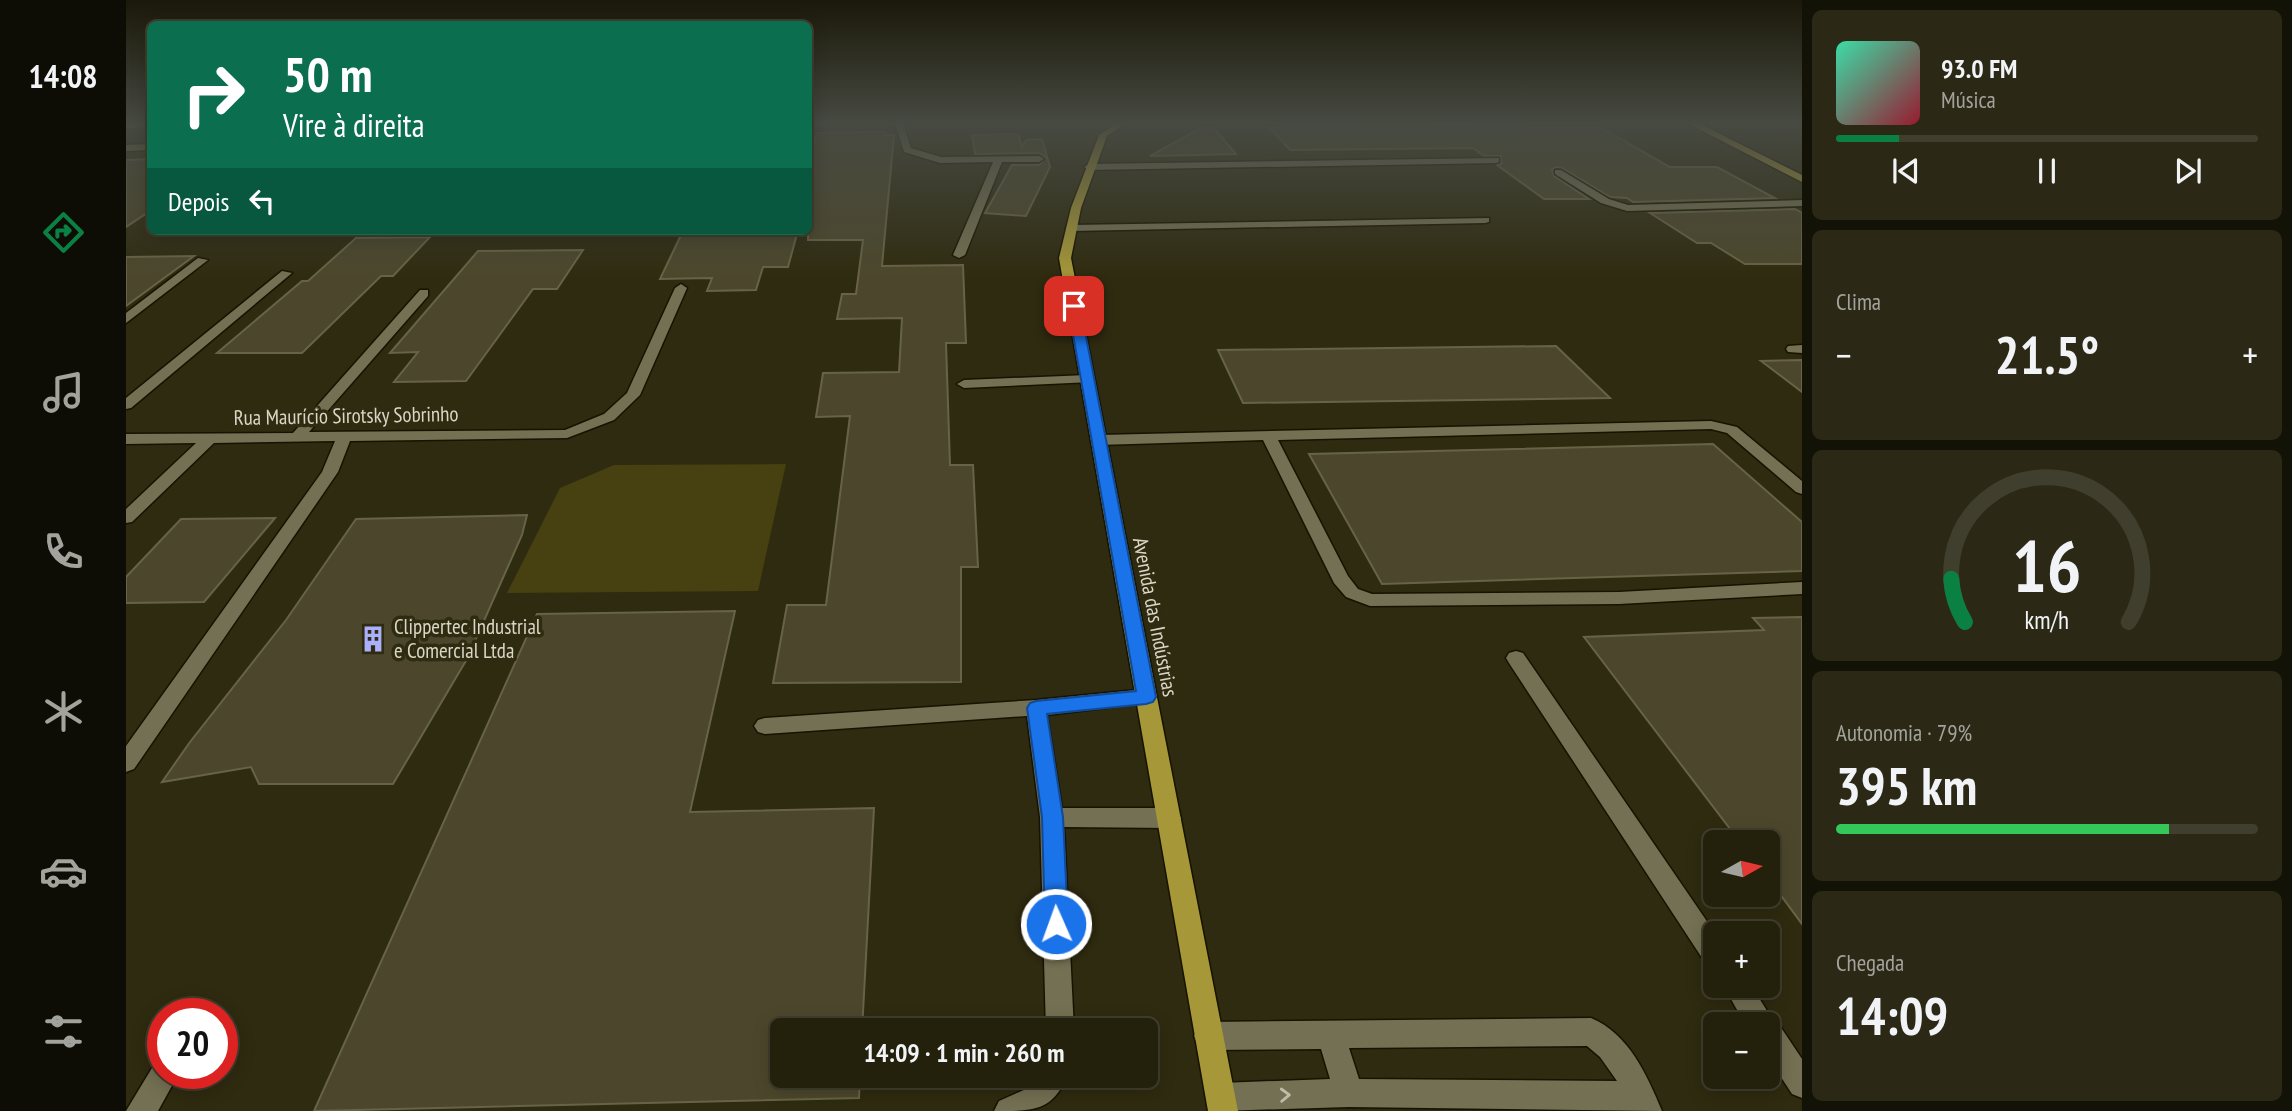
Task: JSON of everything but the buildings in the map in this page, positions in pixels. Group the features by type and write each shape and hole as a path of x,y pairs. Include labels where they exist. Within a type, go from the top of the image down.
{"main road":[{"name":"Avenida das Indústrias","path":"1088,175 1065,258 1221,1104"}],"street":[{"path":"959,255 992,175"},
{"path":"1563,175 1605,201 1627,208 1802,204"},
{"path":"1632,219 1802,214"},
{"path":"1071,228 1485,220"},
{"path":"126,319 202,260"},
{"path":"126,405 286,273"},
{"name":"Rua Maurício Sirotsky Sobrinho","path":"126,439 566,434 609,417 633,396 681,288"},
{"path":"297,437 424,293"},
{"path":"964,384 1087,379"},
{"path":"1099,440 1721,426 1732,430 1802,489"},
{"path":"1268,435 1340,579 1352,593 1370,600 1619,598 1802,588"},
{"path":"126,763 330,472 344,437"},
{"path":"126,517 210,438"},
{"path":"1516,658 1703,937"},
{"path":"765,726 1036,708 1146,697"},
{"path":"1036,708 1052,817 1060,1018"},
{"path":"1052,817 1169,818"},
{"path":"1208,1036 1331,1032 1591,1031 1606,1040 1616,1051 1643,1103 1349,1093 1221,1104"},
{"path":"1331,1032 1349,1093"},
{"path":"1780,1051 1802,1084"},
{"path":"1009,1111 1031,1104 1049,1088"},
{"path":"141,1111 155,1089"}],"shaded area":[{"path":"786,464 758,591 507,593 560,488 614,465"}],"place":[{"name":"Clippertec Industrial e Comercial Ltda","path":"373,639"}],"route":[{"path":"1056,924 1052,817 1036,708 1146,697 1074,306"}]}
